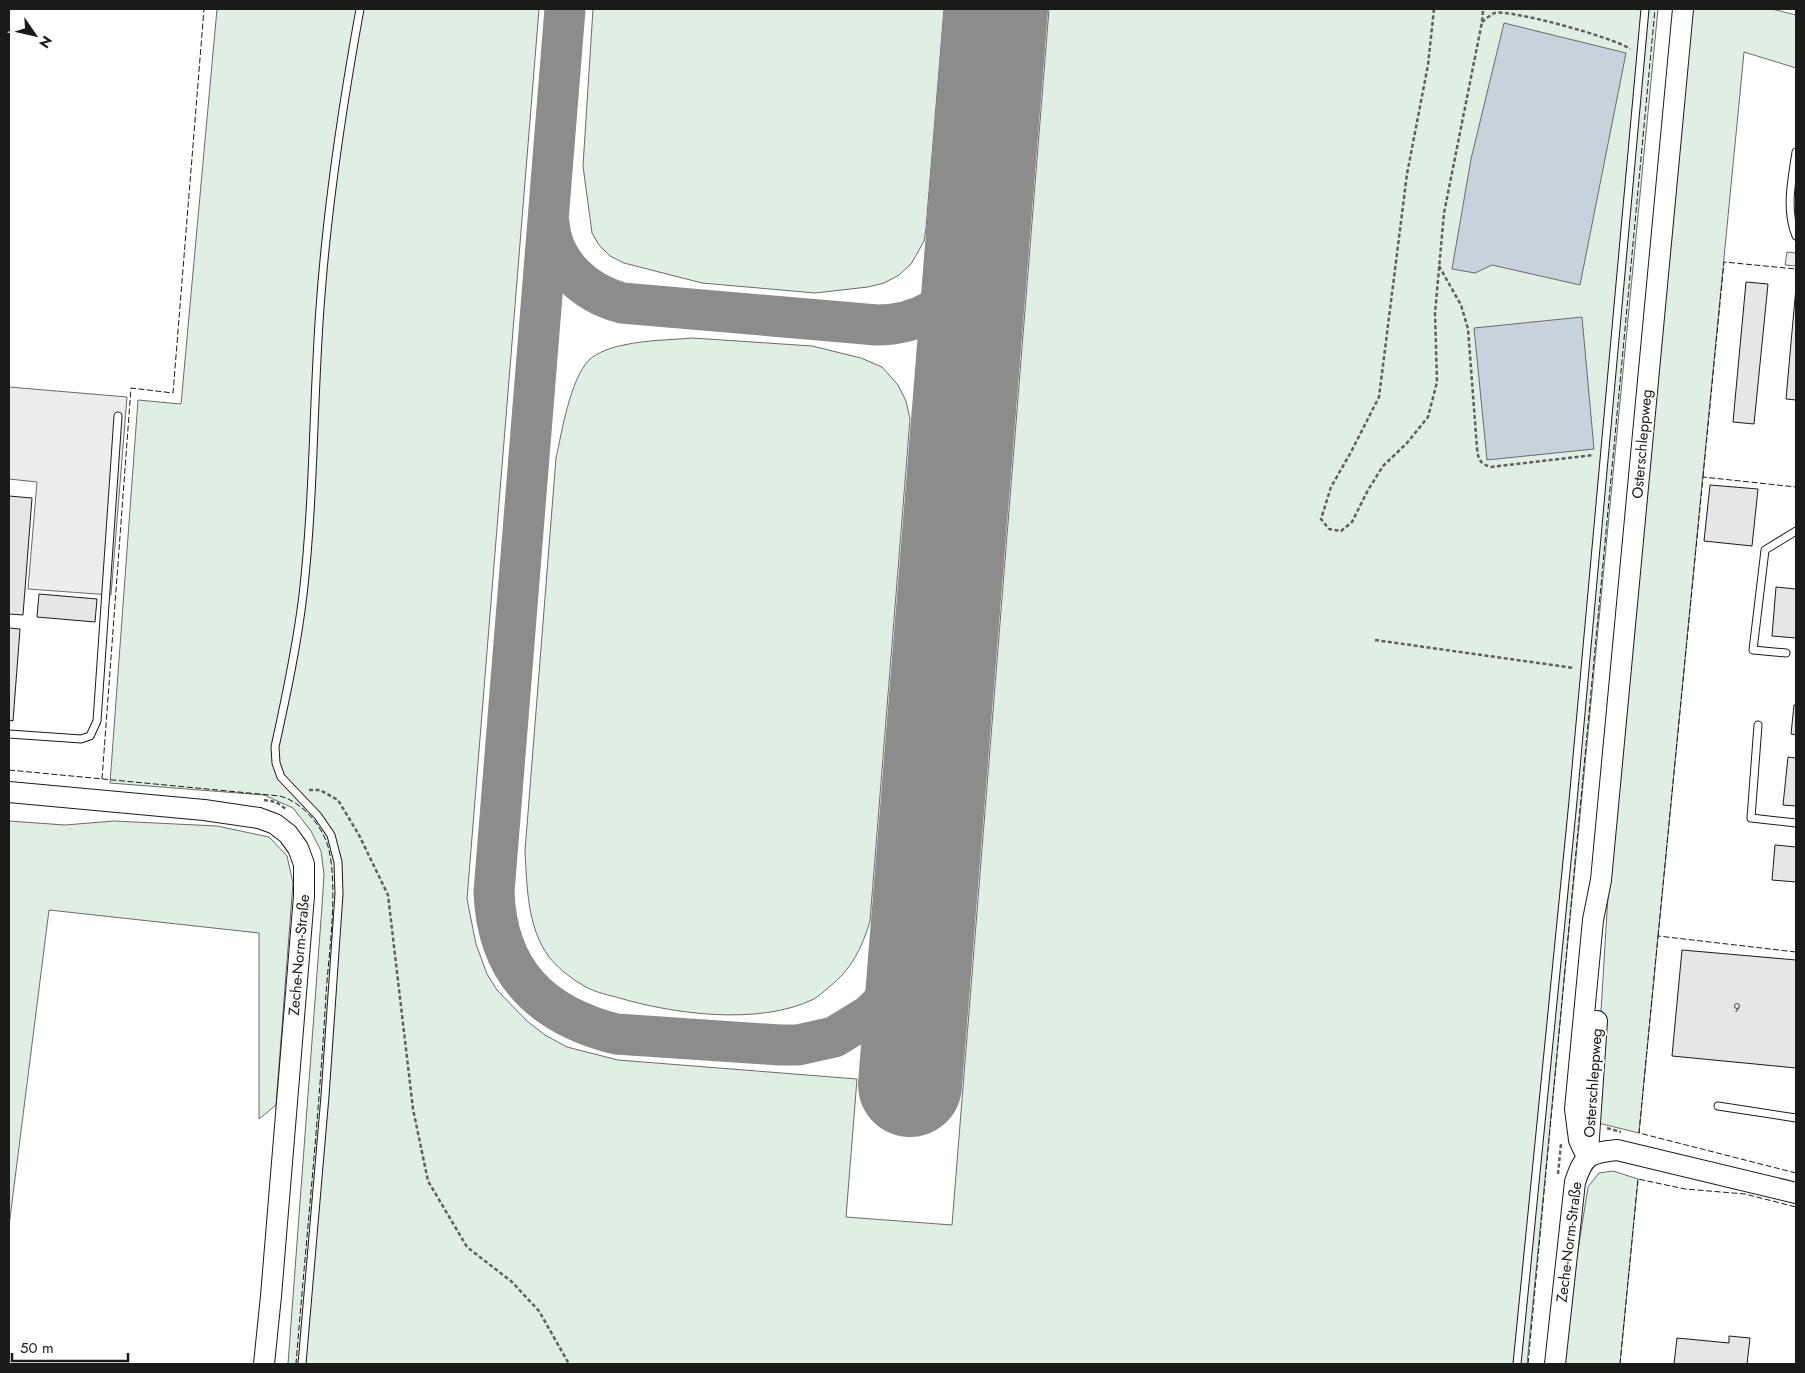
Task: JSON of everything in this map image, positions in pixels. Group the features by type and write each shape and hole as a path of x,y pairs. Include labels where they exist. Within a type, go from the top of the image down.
{"main road":[{"name":"Osterschleppweg","path":"1587,1156 1579,1140 1575,1109 1593,920 1601,880 1683,9"},
{"name":"Zeche-Norm-Straße","path":"9,792 204,810 259,818 276,824 288,834 298,848 304,864 304,896 264,1364"},
{"path":"1587,1156 1601,1151 1617,1150 1796,1193"},
{"name":"Zeche-Norm-Straße","path":"1555,1364 1575,1182 1587,1156"}],"lane":[{"path":"302,1364 325,1096 339,894 338,862 331,835 318,816 281,778 276,763 275,747 297,638 303,594 315,420 320,309 330,203 344,94 360,9"},
{"path":"1517,1364 1585,670 1645,9"},
{"path":"1796,152 1789,200 1792,225 1796,236"},
{"path":"9,734 81,739 90,736 98,721 118,416"},
{"path":"1786,653 1753,650 1765,550 1796,531"},
{"path":"1758,725 1751,818 1796,823"},
{"path":"1718,1106 1796,1118"}],"path":[{"path":"1434,9 1428,65 1407,174 1378,397 1351,452 1331,487 1321,519 1329,529 1341,531 1352,522 1383,466 1408,443 1428,417 1437,382 1435,313 1444,213 1483,9"},
{"path":"1482,22 1495,13 1515,14 1603,37 1625,45 1641,58"},
{"path":"1439,264 1461,305 1468,328 1478,458 1483,464 1491,467 1605,454"},
{"path":"1375,640 1585,670"},
{"path":"292,789 320,790 338,800 359,836 388,895 413,1109 428,1181 467,1247 512,1282 539,1311 569,1364"},
{"path":"262,800 276,802 289,811"}],"green space":[{"path":"217,9 539,9 467,899 476,944 487,974 497,990 527,1021 545,1035 567,1047 618,1060 857,1079 846,1217 952,1225 1049,9 1658,9 1527,1364 288,1364 322,906 324,874 321,851 311,831 293,808 264,795 110,783 138,400 181,404"},
{"path":"593,9 944,9 926,228 924,241 911,264 899,275 884,283 868,287 815,293 702,283 624,263 610,256 599,245 592,233 583,166"},
{"path":"1692,9 1772,9 1796,15 1796,68 1744,52 1639,1133 1598,1123 1595,1109 1611,847"},
{"path":"692,338 812,346 861,358 882,367 898,385 906,401 910,419 870,921 850,966 820,995 792,1007 742,1015 689,1012 663,1008 589,989 568,975 549,957 536,933 528,892 525,851 556,458 568,406 582,369 589,360 597,355 632,343"},
{"path":"9,821 65,825 114,821 217,826 269,837 287,856 293,883 276,1105 259,1119 259,933 49,910 9,1226"},
{"path":"1613,1171 1638,1179 1620,1364 1563,1364 1573,1282 1588,1187 1599,1173"}],"shaded area":[{"path":"1504,23 1626,53 1580,285 1492,265 1475,273 1452,269 1471,159"},
{"path":"1787,252 1796,253 1796,266 1785,265"},
{"path":"1582,317 1594,449 1487,460 1474,328"},
{"path":"9,387 127,397 111,595 28,589 37,482 9,479"}],"building":[{"path":"1746,282 1768,284 1754,424 1733,422"},
{"path":"1796,287 1796,400 1786,399"},
{"path":"1710,485 1758,489 1752,546 1704,541"},
{"path":"9,496 32,498 23,615 9,614"},
{"path":"1776,587 1796,589 1796,638 1772,636"},
{"path":"39,594 97,599 95,622 37,617"},
{"path":"9,628 20,629 13,721 9,720"},
{"path":"1794,705 1796,705 1796,735 1791,734"},
{"path":"1788,757 1796,758 1796,806 1783,805"},
{"path":"1775,845 1796,847 1796,882 1772,880"},
{"path":"1682,950 1796,960 1796,1068 1672,1056"},
{"path":"1729,1336 1750,1338 1747,1364 1674,1364 1677,1338 1729,1343"}],"taxiway":[{"path":"565,9 494,892 497,920 504,945 514,967 528,986 545,1002 589,1026 616,1034 798,1045 834,1037 870,1015 894,991 913,956 923,918"},
{"path":"549,223 551,238 556,251 573,275 595,292 622,303 877,325 905,322 919,317 932,311 954,294 971,264 978,223"}],"runway":[{"path":"910,1085 996,9"}],"fence":[{"path":"102,779 131,388 173,393 204,9"},
{"path":"1528,1364 1655,9"},
{"path":"1703,477 1724,262 1796,269"},
{"path":"1658,936 1703,477 1796,487"},
{"path":"9,770 280,796 289,799 304,810 322,833 329,850 332,866 333,902 296,1364"},
{"path":"1796,952 1658,936 1639,1133 1796,1173"},
{"path":"1620,1364 1638,1179 1685,1189 1745,1194 1796,1207"}]}
